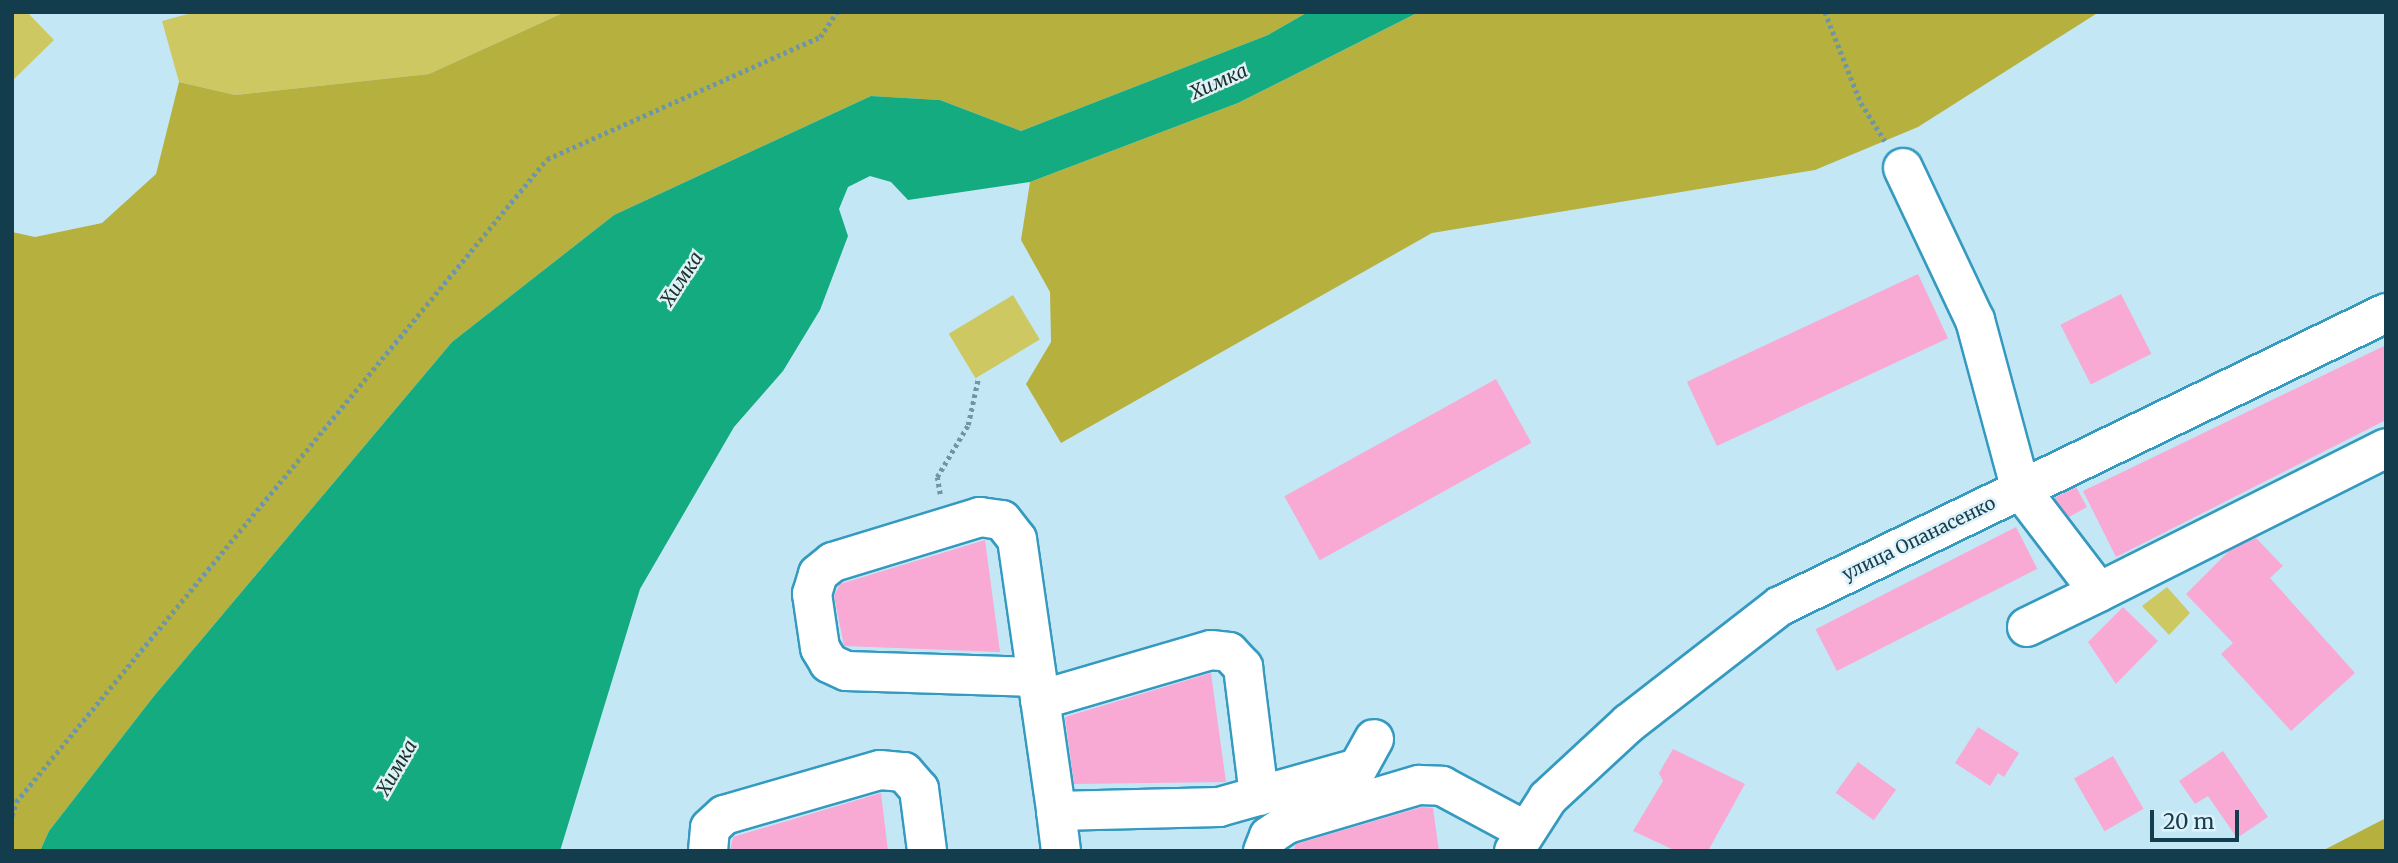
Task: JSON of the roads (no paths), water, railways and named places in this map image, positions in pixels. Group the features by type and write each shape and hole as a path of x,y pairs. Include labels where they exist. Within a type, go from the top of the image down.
{"street":[{"path":"1903,168 1975,320 2021,490 2099,592"},
{"name":"улица Опанасенко","path":"1519,841 1548,799 1599,751 1741,632 1780,606 2386,313"},
{"path":"2027,627 2386,447"},
{"path":"1061,851 1056,811 1038,688 1017,539 1002,520 980,517 833,562 818,574 812,594 820,648 829,663 846,671 1038,688 1211,650 1229,652 1243,667 1259,796"},
{"path":"1056,811 1219,807 1358,768 1374,739"},
{"path":"708,851 710,828 724,815 880,771 904,772 919,789 927,851"},
{"path":"1263,851 1269,836 1287,824 1419,785 1442,786 1519,841"}],"water":[{"name":"Химка","path":"1308,12 1419,12 1238,103 1030,182 908,200 891,182 870,176 848,187 839,209 848,236 820,310 783,371 734,427 640,589 560,851 40,851 49,831 154,696 452,342 614,215 871,96 940,100 1021,131 1268,35"}]}
